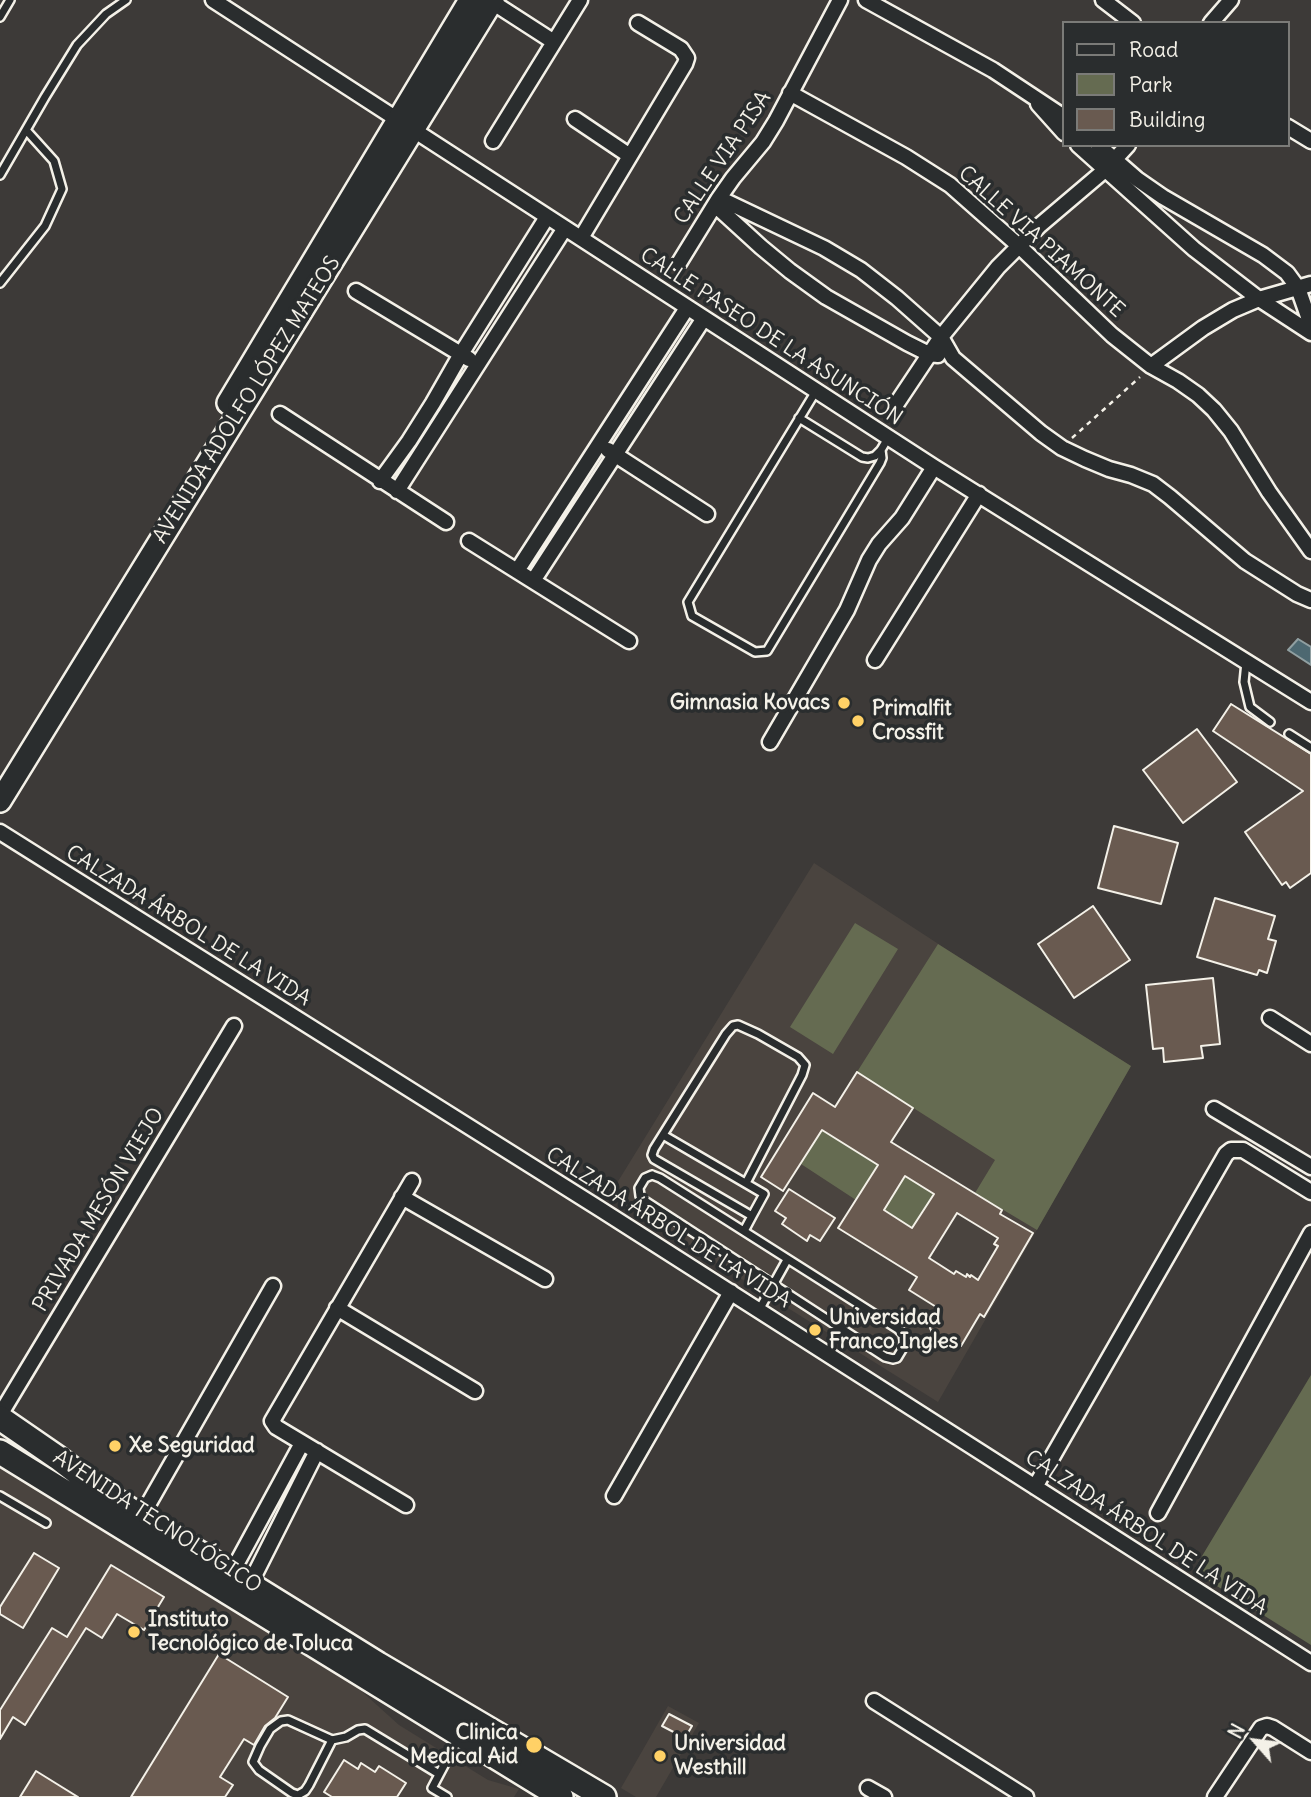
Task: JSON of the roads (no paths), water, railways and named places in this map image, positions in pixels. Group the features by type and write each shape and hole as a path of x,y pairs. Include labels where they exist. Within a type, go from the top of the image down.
{"main road":[{"name":"AVENIDA TECNOLÓGICO","path":"0,1416 141,1517 246,1569 378,1664 604,1797"},
{"name":"AVENIDA TECNOLÓGICO","path":"0,1452 561,1797"}],"street":[{"name":"CALLE PASEO DE LA ASUNCIÓN","path":"213,0 816,391 884,444 934,467 979,494 1311,702"},
{"name":"AVENIDA ADOLFO LÓPEZ MATEOS","path":"0,801 406,125 470,0"},
{"path":"493,141 580,0"},
{"name":"CALLE VIA PISA","path":"679,263 717,201 763,142 840,0"},
{"path":"866,0 993,70 1062,116"},
{"path":"1103,0 1130,21"},
{"path":"1213,21 1231,0"},
{"name":"AVENIDA ADOLFO LÓPEZ MATEOS","path":"0,783 406,125 492,1"},
{"path":"492,1 554,42"},
{"path":"581,238 687,58 681,49 638,23"},
{"name":"CALLE VIA PIAMONTE","path":"790,93 906,157 950,186 1019,246 1112,335 1151,366 1198,395 1231,431 1269,492 1311,551"},
{"path":"1034,97 1062,131"},
{"path":"575,119 630,156"},
{"path":"1290,128 1311,141"},
{"path":"1081,147 1263,255 1305,286 1311,325"},
{"path":"1099,147 1109,165 1194,249 1259,299 1311,333"},
{"path":"895,406 966,304 1039,226 1126,147"},
{"path":"717,201 815,243 861,270 941,337 953,358 1041,433 1085,460 1153,485 1245,561 1311,600"},
{"path":"717,201 771,255 826,297 929,354 953,358"},
{"path":"380,481 427,413 547,217"},
{"path":"397,491 565,228"},
{"path":"1151,366 1233,310 1259,299 1305,286"},
{"path":"356,291 477,364"},
{"path":"517,570 687,308"},
{"path":"533,581 704,318"},
{"path":"280,415 446,522"},
{"path":"599,444 707,514"},
{"path":"769,742 847,610 869,560 902,518 934,467"},
{"path":"875,660 979,494"},
{"path":"468,541 629,641"},
{"name":"CALZADA ÁRBOL DE LA VIDA","path":"0,832 730,1292 1311,1663"},
{"path":"1270,1018 1311,1044"},
{"name":"PRIVADA MESÓN VIEJO","path":"0,1416 234,1026"},
{"path":"1214,1109 1311,1167"},
{"path":"1035,1487 1226,1154 1231,1150 1243,1150 1311,1192"},
{"path":"406,1504 302,1443 273,1424 272,1419 412,1181"},
{"path":"402,1197 545,1279"},
{"path":"1158,1513 1311,1233"},
{"path":"141,1517 273,1286"},
{"path":"614,1496 730,1292"},
{"path":"337,1308 475,1391"},
{"path":"246,1569 281,1481 302,1443"},
{"path":"246,1569 299,1488 317,1451"},
{"path":"281,1481 299,1488"},
{"path":"874,1701 1010,1793 1026,1797"},
{"path":"1215,1797 1261,1728 1271,1727 1311,1752"},
{"path":"868,1788 884,1797"}],"lane":[{"path":"0,17 10,0"},
{"path":"0,176 77,45 106,14 126,0"},
{"path":"0,283 45,226 62,188 54,161 26,130"},
{"path":"816,391 688,602 692,616 755,652 767,651 880,463 884,444"},
{"path":"799,418 862,457 874,456 884,444"},
{"path":"1246,661 1244,682 1250,707 1270,722"},
{"path":"1289,734 1311,748"},
{"path":"746,1183 805,1065 798,1057 738,1025 730,1029 652,1153 654,1159 752,1216"},
{"path":"663,1135 764,1195 744,1231"},
{"path":"656,1176 787,1260 898,1329 903,1334 904,1341 900,1354 895,1359 886,1357 642,1199 639,1188 645,1178 656,1176"},
{"path":"758,1310 787,1260"},
{"path":"0,1496 46,1523"},
{"path":"332,1740 309,1785 298,1794 292,1793 259,1770 253,1762 270,1729 281,1721 288,1720 332,1740 365,1729 439,1774"},
{"path":"427,1797 460,1735"},
{"path":"432,1788 447,1797"}],"water":[{"path":"1298,639 1311,647 1311,665 1288,650"}],"place":[{"name":"Gimnasia Kovacs","path":"844,703"},
{"name":"Primalfit Crossfit","path":"858,721"},
{"name":"Universidad Franco Ingles","path":"815,1330"},
{"name":"Xe Seguridad","path":"115,1446"},
{"name":"Instituto Tecnológico de Toluca","path":"134,1632"},
{"name":"Clinica Medical Aid","path":"534,1745"},
{"name":"Universidad Westhill","path":"660,1756"}]}
